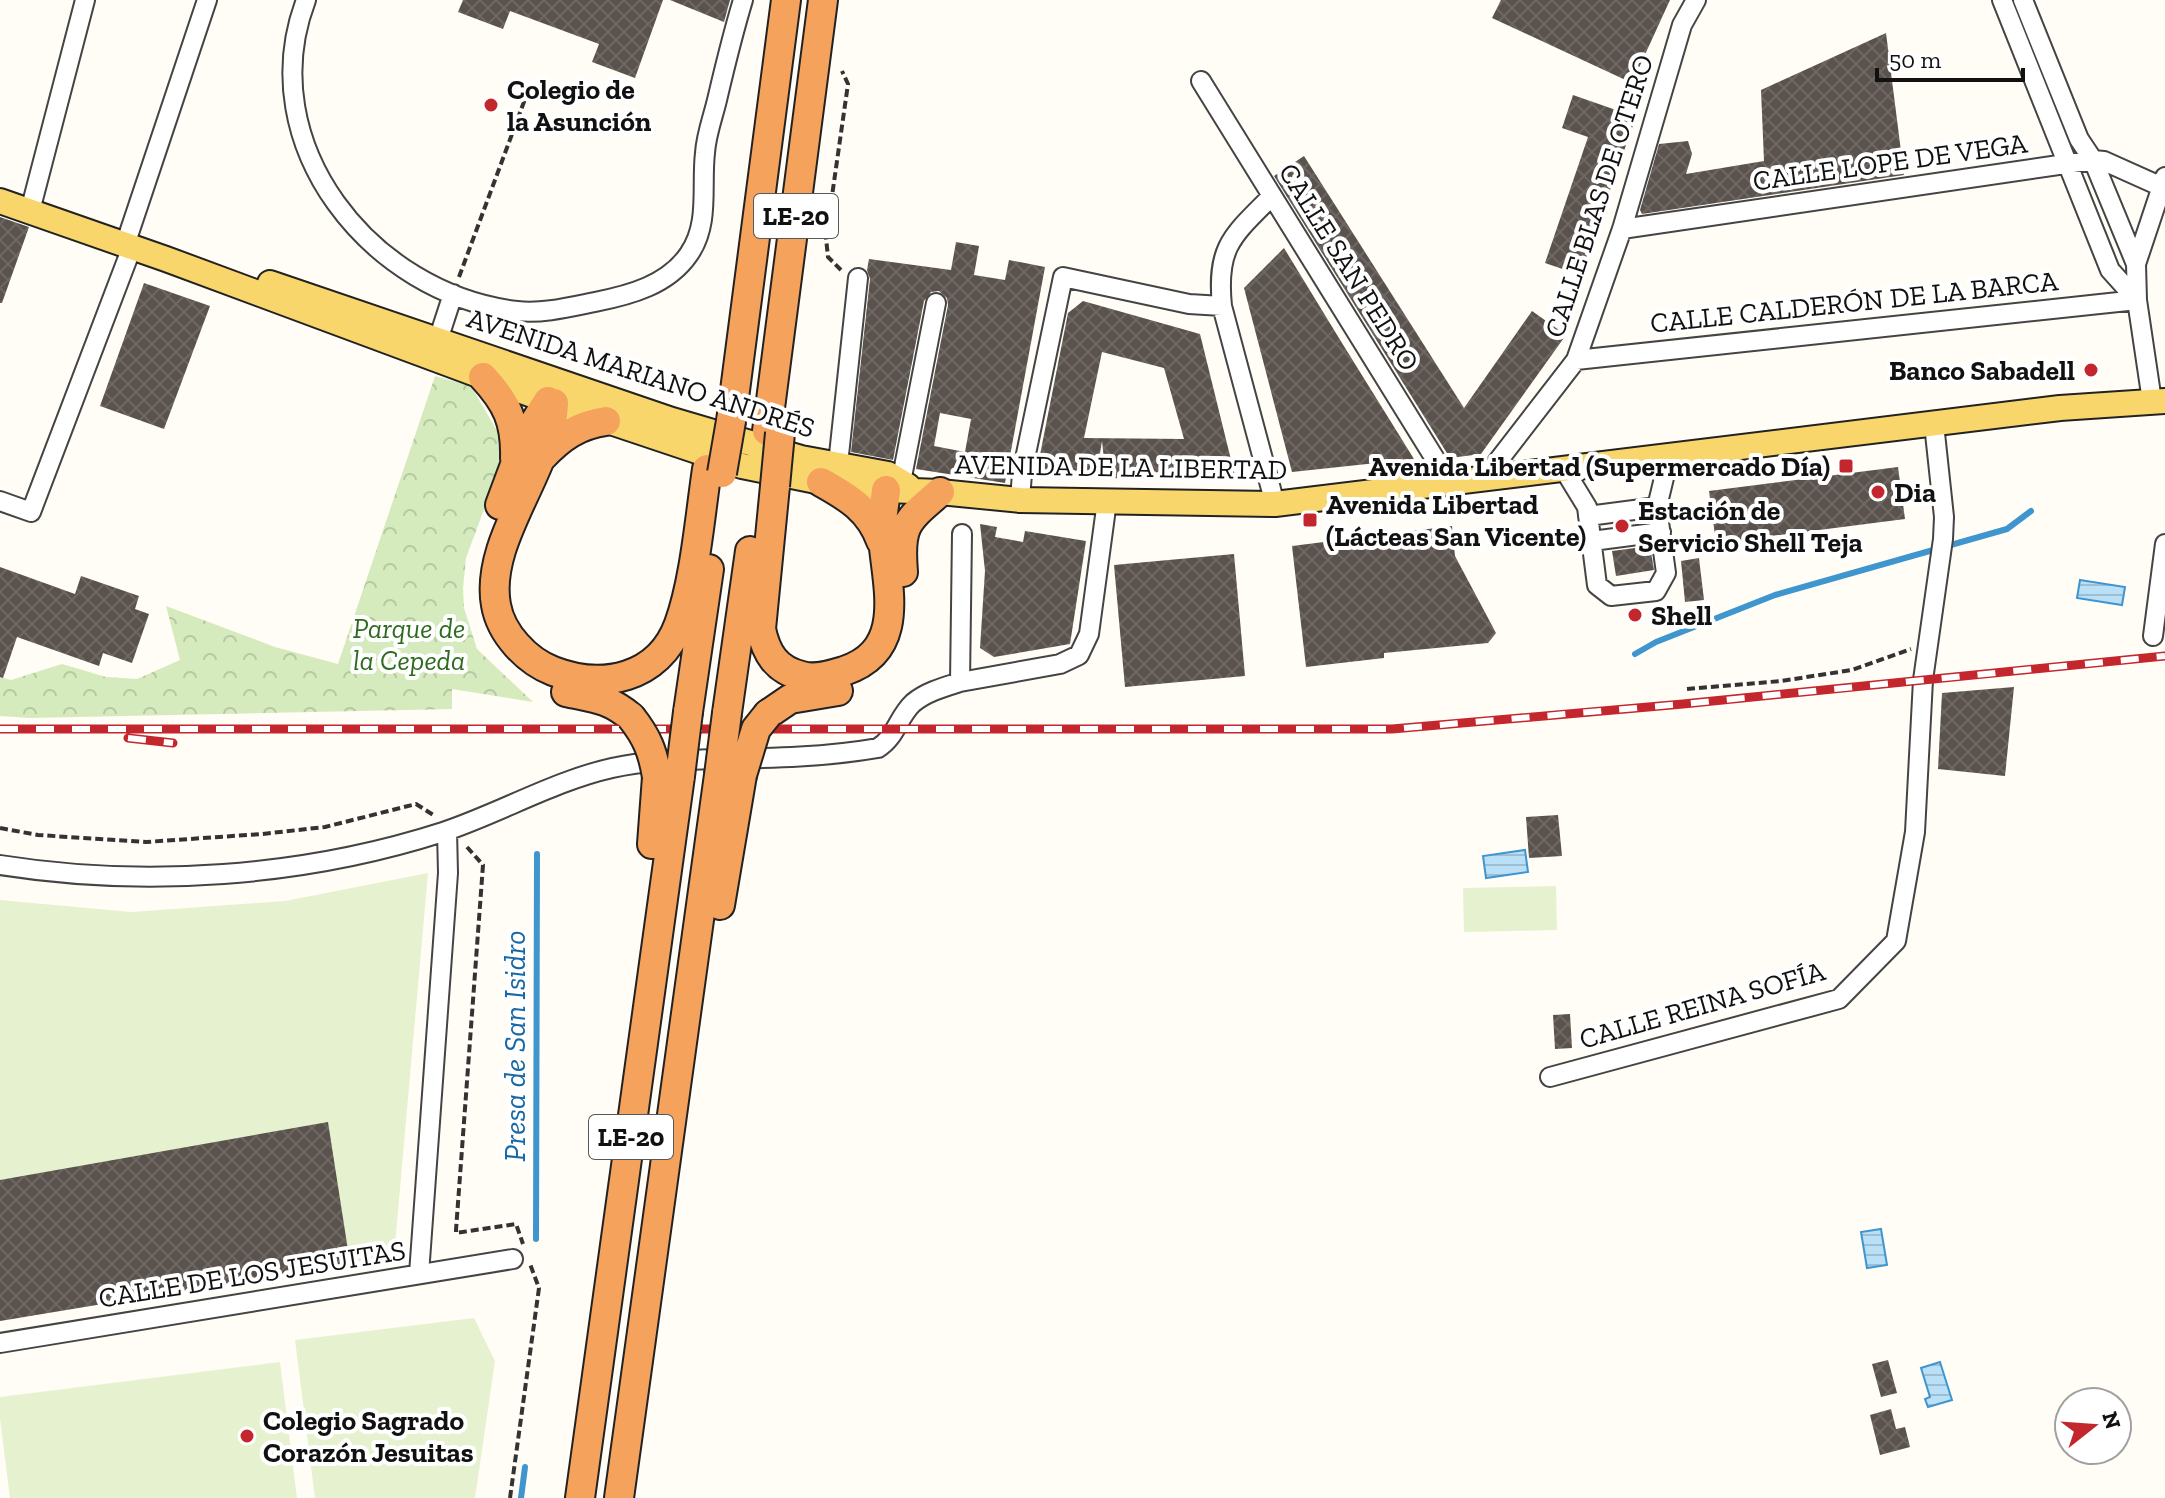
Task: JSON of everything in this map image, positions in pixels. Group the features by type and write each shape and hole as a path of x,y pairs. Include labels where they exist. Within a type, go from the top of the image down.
{"highway":[{"name":"LE-20","path":"580,1498 623,1192 635,991 656,809 688,712 714,471 713,421 778,74 786,0"},
{"name":"LE-20","path":"619,1498 667,1148 730,775 727,713 791,329 800,192 823,0"},
{"path":"483,377 501,396 509,411 515,445 528,461 529,481 498,567 496,605 515,643 529,658 569,677 594,681 620,678 641,670 662,651 678,626 714,471"},
{"path":"552,400 553,422 528,461 482,553 478,574 482,618 493,641 507,659 527,674 548,687 615,704 631,717 646,735 668,776"},
{"path":"528,461 586,424 606,421"},
{"path":"829,473 864,510 894,553"},
{"path":"767,484 761,629 765,647 775,662 789,673 807,678 829,676 865,661 877,649 887,631 894,553 905,526 915,513 911,489"},
{"path":"730,775 768,714 790,699 853,687 872,677 887,662 900,641 906,619 894,553 882,522 911,489"}],"main road":[{"name":"AVENIDA MARIANO ANDRÉS","path":"0,201 606,421 742,466 829,473 911,489"},
{"name":"AVENIDA MARIANO ANDRÉS","path":"166,259 301,291 527,372 713,421 829,473 865,470 877,479 911,489"},
{"name":"AVENIDA MARIANO ANDRÉS","path":"276,300 309,304 424,344 438,340"},
{"path":"527,372 552,400 567,395 682,432 713,421"},
{"name":"AVENIDA DE LA LIBERTAD","path":"911,489 1020,500 1275,504 1565,471 2060,408 2158,401"}],"street":[{"path":"30,211 85,0"},
{"path":"0,501 31,512 128,246 207,0"},
{"path":"306,0 296,26 292,51 292,90 305,152 339,208 365,238 414,273 453,294 518,311 559,309 608,300 651,287 672,273 690,253 704,208 705,152 743,0"},
{"name":"CALLE BLAS DE OTERO","path":"1484,479 1576,360 1622,229 1682,25 1696,0"},
{"path":"2002,0 2110,270 2137,300"},
{"path":"2023,0 2079,139 2093,160 2136,264"},
{"name":"CALLE SAN PEDRO","path":"1201,81 1450,483"},
{"path":"2093,160 2163,182 2136,264 2137,300 2158,401"},
{"name":"CALLE LOPE DE VEGA","path":"1622,229 2093,160"},
{"path":"1272,196 1233,235 1222,260 1222,306 1275,504"},
{"path":"1020,500 1022,473 1063,277 1189,304 1222,306"},
{"path":"829,473 858,278"},
{"path":"438,340 453,294"},
{"name":"CALLE CALDERÓN DE LA BARCA","path":"1576,360 2137,300"},
{"path":"911,489 936,303"},
{"path":"1928,643 1944,517 1934,424"},
{"path":"1565,471 1587,507 1597,585 1611,596 1656,591 1666,573 1657,507 1669,457"},
{"path":"0,865 42,872 103,875 232,873 303,865 400,845 447,831 573,781 646,761 780,758 878,748 888,742 913,703 926,694 960,682 1060,664 1079,655 1089,634 1107,501"},
{"path":"1588,516 1657,507"},
{"path":"1592,541 1661,532"},
{"path":"960,682 962,534"},
{"path":"2153,636 2165,544"},
{"name":"CALLE REINA SOFÍA","path":"1550,1077 1839,999 1896,941 1915,832 1923,680 1928,643"},
{"path":"419,1274 448,873 447,831"},
{"name":"CALLE DE LOS JESUITAS","path":"0,1343 523,1257"}],"path":[{"path":"842,71 848,84 826,238 828,257 837,268 858,278"},
{"path":"453,294 528,91"},
{"path":"1687,689 1781,681 1852,670 1928,643"},
{"path":"0,828 38,835 146,842 325,827 416,804"},
{"path":"483,865 456,1233 516,1224 523,1257 539,1288 510,1498"}],"green space":[{"name":"Parque de la Cepeda","path":"435,376 471,386 503,441 496,477 466,558 464,608 477,649 533,702 452,689 452,709 30,718 0,716 0,677 11,680 62,664 106,677 137,679 180,660 166,606 275,647 338,664"},
{"path":"428,873 394,1256 0,1321 0,900 131,912 285,901"},
{"path":"1556,886 1557,930 1464,932 1463,888"},
{"path":"474,1318 495,1361 475,1498 315,1498 295,1340"},
{"path":"280,1362 297,1498 10,1498 0,1397"}],"water":[{"path":"2080,580 2125,587 2122,605 2077,598"},
{"path":"1525,850 1528,872 1486,878 1483,856"},
{"path":"1881,1229 1887,1265 1867,1268 1861,1232"},
{"path":"1940,1362 1952,1400 1928,1407 1925,1399 1930,1397 1921,1368"}],"building":[{"path":"463,0 663,0 635,78 592,62 599,44 510,11 503,29 458,12"},
{"path":"670,0 730,0 724,22"},
{"path":"1501,0 1670,0 1632,83 1492,18"},
{"path":"1886,33 1904,175 1642,214 1640,210 1659,144 1688,141 1692,154 1686,174 1764,161 1761,90"},
{"path":"1573,95 1636,117 1580,275 1545,263 1588,137 1562,128"},
{"path":"1304,156 1464,408 1532,311 1566,335 1481,454 1450,458 1274,176"},
{"path":"0,217 29,227 2,303 0,303"},
{"path":"956,242 979,246 974,275 1005,280 1009,260 1045,267 1005,483 916,469 948,305 947,298 939,291 931,292 924,301 893,460 851,452 870,279 867,270 869,259 951,270","holes":["940,413 971,419 965,452 934,446"]},
{"path":"1284,248 1414,459 1292,472 1244,288"},
{"path":"144,283 210,306 164,429 100,406"},
{"path":"1083,301 1200,334 1236,480 1106,478 1102,441 1096,478 1037,470 1068,313","holes":["1102,352 1164,368 1184,439 1084,438"]},
{"path":"1898,467 1905,519 1716,543 1709,491"},
{"path":"980,524 997,527 995,537 1023,542 1025,531 1086,541 1070,644 994,657 980,648 985,571"},
{"path":"1452,526 1455,556 1496,633 1488,643 1384,653 1384,658 1306,667 1292,546"},
{"path":"1650,546 1654,570 1616,576 1612,551"},
{"path":"1234,554 1245,676 1125,687 1114,565"},
{"path":"1699,558 1704,600 1685,602 1681,561"},
{"path":"0,567 75,594 81,576 139,596 135,609 149,614 132,663 103,653 99,666 17,637 3,678 0,677"},
{"path":"2014,687 2005,776 1938,769 1942,693"},
{"path":"1558,815 1562,856 1529,858 1526,817"},
{"path":"1570,1014 1572,1048 1555,1049 1553,1015"},
{"path":"328,1122 350,1263 0,1321 0,1180"},
{"path":"1888,1360 1897,1393 1881,1397 1872,1364"},
{"path":"1891,1409 1896,1429 1905,1427 1910,1447 1880,1455 1870,1415"}],"waterway":[{"name":"Presa de San Isidro","path":"1635,654 1656,642 1775,595 2007,529 2031,511"},
{"name":"Presa de San Isidro","path":"536,1239 537,854"},
{"name":"Presa de San Isidro","path":"521,1498 525,1467"}],"railway":[{"path":"0,729 1392,729 1683,704 2165,656"},
{"path":"128,738 173,743"}],"place":[{"name":"Colegio de la Asunción","path":"491,105"},
{"name":"Banco Sabadell","path":"2091,370"},
{"name":"Avenida Libertad (Supermercado Día)","path":"1846,466"},
{"name":"Dia","path":"1878,492"},
{"name":"Avenida Libertad (Lácteas San Vicente)","path":"1310,520"},
{"name":"Estación de Servicio Shell Teja","path":"1622,526"},
{"name":"Shell","path":"1635,615"},
{"name":"Colegio Sagrado Corazón Jesuitas","path":"247,1436"}]}
